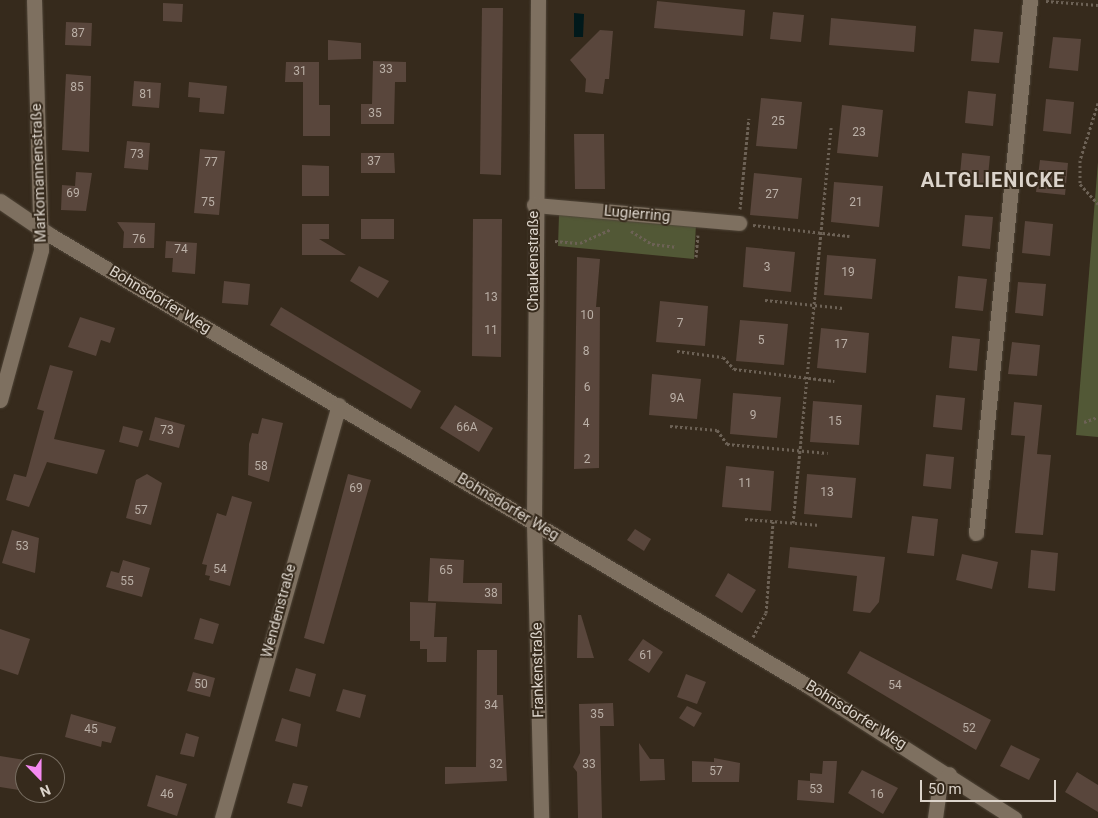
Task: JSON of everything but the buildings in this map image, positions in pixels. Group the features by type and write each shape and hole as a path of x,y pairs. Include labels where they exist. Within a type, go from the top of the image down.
{"street":[{"name":"Markomannenstraße","path":"0,400 41,250 37,226 34,0"},
{"name":"Chaukenstraße","path":"534,523 534,205 538,0"},
{"path":"976,533 1030,0"},
{"name":"Bohnsdorfer Weg","path":"0,201 37,226 747,649 949,774 1014,818"},
{"name":"Lugierring","path":"534,205 739,223"},
{"name":"Wendenstraße","path":"222,818 339,405"},
{"name":"Frankenstraße","path":"534,523 540,818"},
{"path":"935,818 939,788 949,774"}],"path":[{"path":"1040,0 1098,5"},
{"path":"1098,103 1080,160 1080,184 1098,204"},
{"path":"750,118 739,223 849,236"},
{"path":"793,523 831,127"},
{"path":"696,258 699,219"},
{"path":"555,241 580,243 616,228"},
{"path":"626,229 652,244 674,247"},
{"path":"765,300 844,308"},
{"path":"677,351 723,357 734,369 834,381"},
{"path":"1084,422 1098,417"},
{"path":"670,426 716,430 727,444 828,453"},
{"path":"745,519 820,525"},
{"path":"747,649 766,613 773,521"}],"green space":[{"path":"1098,162 1098,437 1076,435"},
{"path":"559,214 696,225 694,259 558,246"}],"water":[{"path":"574,13 584,14 583,37 574,37"}],"district":[{"name":"ALTGLIENICKE","path":"993,180"}]}
